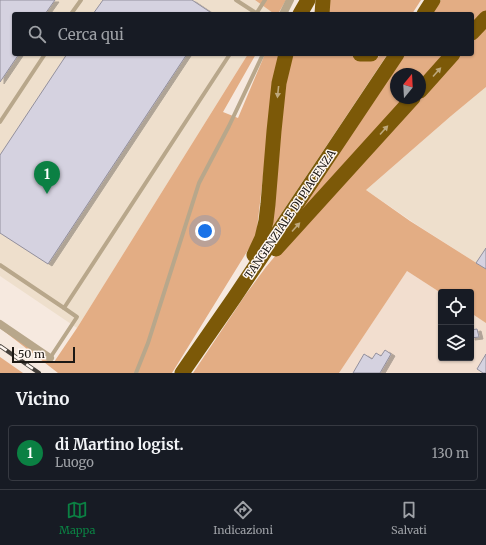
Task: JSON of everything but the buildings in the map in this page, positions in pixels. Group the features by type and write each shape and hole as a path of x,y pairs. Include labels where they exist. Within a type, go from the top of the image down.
{"highway":[{"path":"301,12 308,0"},
{"path":"322,12 323,0"},
{"path":"474,31 486,18"},
{"path":"234,298 262,238 266,221 279,83 286,56"},
{"name":"TANGENZIALE DI PIACENZA","path":"182,373 234,298 396,56"},
{"path":"426,83 451,56"},
{"path":"234,298 408,104"}],"street":[{"path":"284,12 288,0"},
{"path":"0,324 50,358"}],"lane":[{"path":"72,12 81,0"},
{"path":"236,0 253,12"},
{"path":"257,12 265,0"},
{"path":"0,122 44,56"},
{"path":"64,308 229,56"},
{"path":"136,373 148,343 199,183 229,126 261,56"},
{"path":"0,265 77,317 50,358"}],"shaded area":[{"path":"0,0 255,0 273,12 12,12 12,56 247,56 77,328 0,276"},
{"path":"255,0 286,0 279,12 272,12"},
{"path":"328,0 421,0 413,12 327,12"},
{"path":"441,0 486,0 486,12 474,26 474,12 432,12"},
{"path":"486,25 486,87 366,190 410,221 486,269 486,323 474,315 474,289 438,289 438,291 407,271 339,373 193,373 246,294 296,231 413,104 426,104 426,90 457,56 474,56 474,38"},
{"path":"247,56 255,56 223,112 238,118 264,56 281,56 268,134 256,237 172,373 58,373 0,328 0,326 54,362 77,328"},
{"path":"291,56 353,56 359,58 386,56 271,229 281,109"},
{"path":"403,56 446,56 426,78 426,68 395,68"},
{"path":"390,75 390,104 402,104 291,223"},
{"path":"486,87 486,269 366,190"},
{"path":"407,271 438,291 438,361 474,361 474,314 486,322 486,373 339,373"},
{"path":"0,357 23,373 0,373"}],"railway":[{"path":"0,346 39,373"}],"place":[{"name":"di Martino logist.","path":"47,194"}]}
